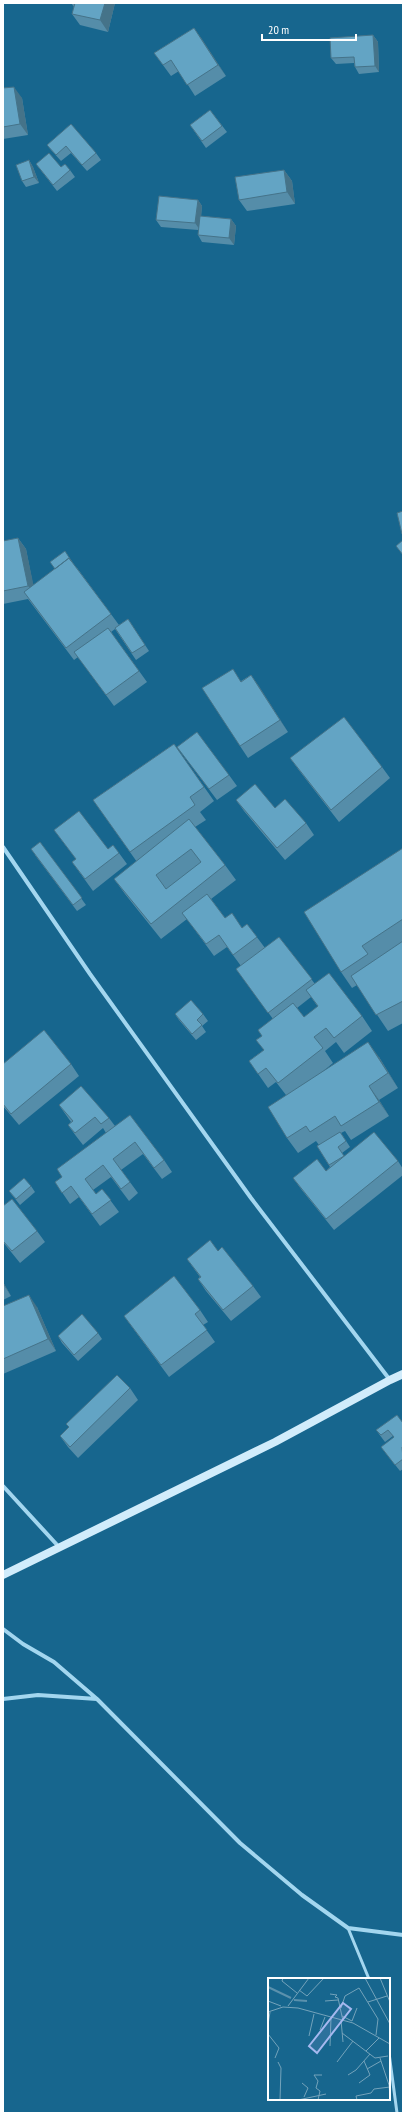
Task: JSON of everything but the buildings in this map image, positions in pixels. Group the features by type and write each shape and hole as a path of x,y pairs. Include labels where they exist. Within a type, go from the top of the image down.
{"street":[{"path":"3,847 90,974 251,1198 390,1380"},
{"path":"3,1576 59,1547 275,1442 403,1374"},
{"path":"3,1486 59,1547"},
{"path":"3,1629 23,1644 54,1662 97,1699 240,1843 302,1895 348,1928 403,1935"},
{"path":"3,1699 38,1694 97,1699"}],"lane":[{"path":"348,1928 369,1978"},
{"path":"390,2060 397,2113"}]}
